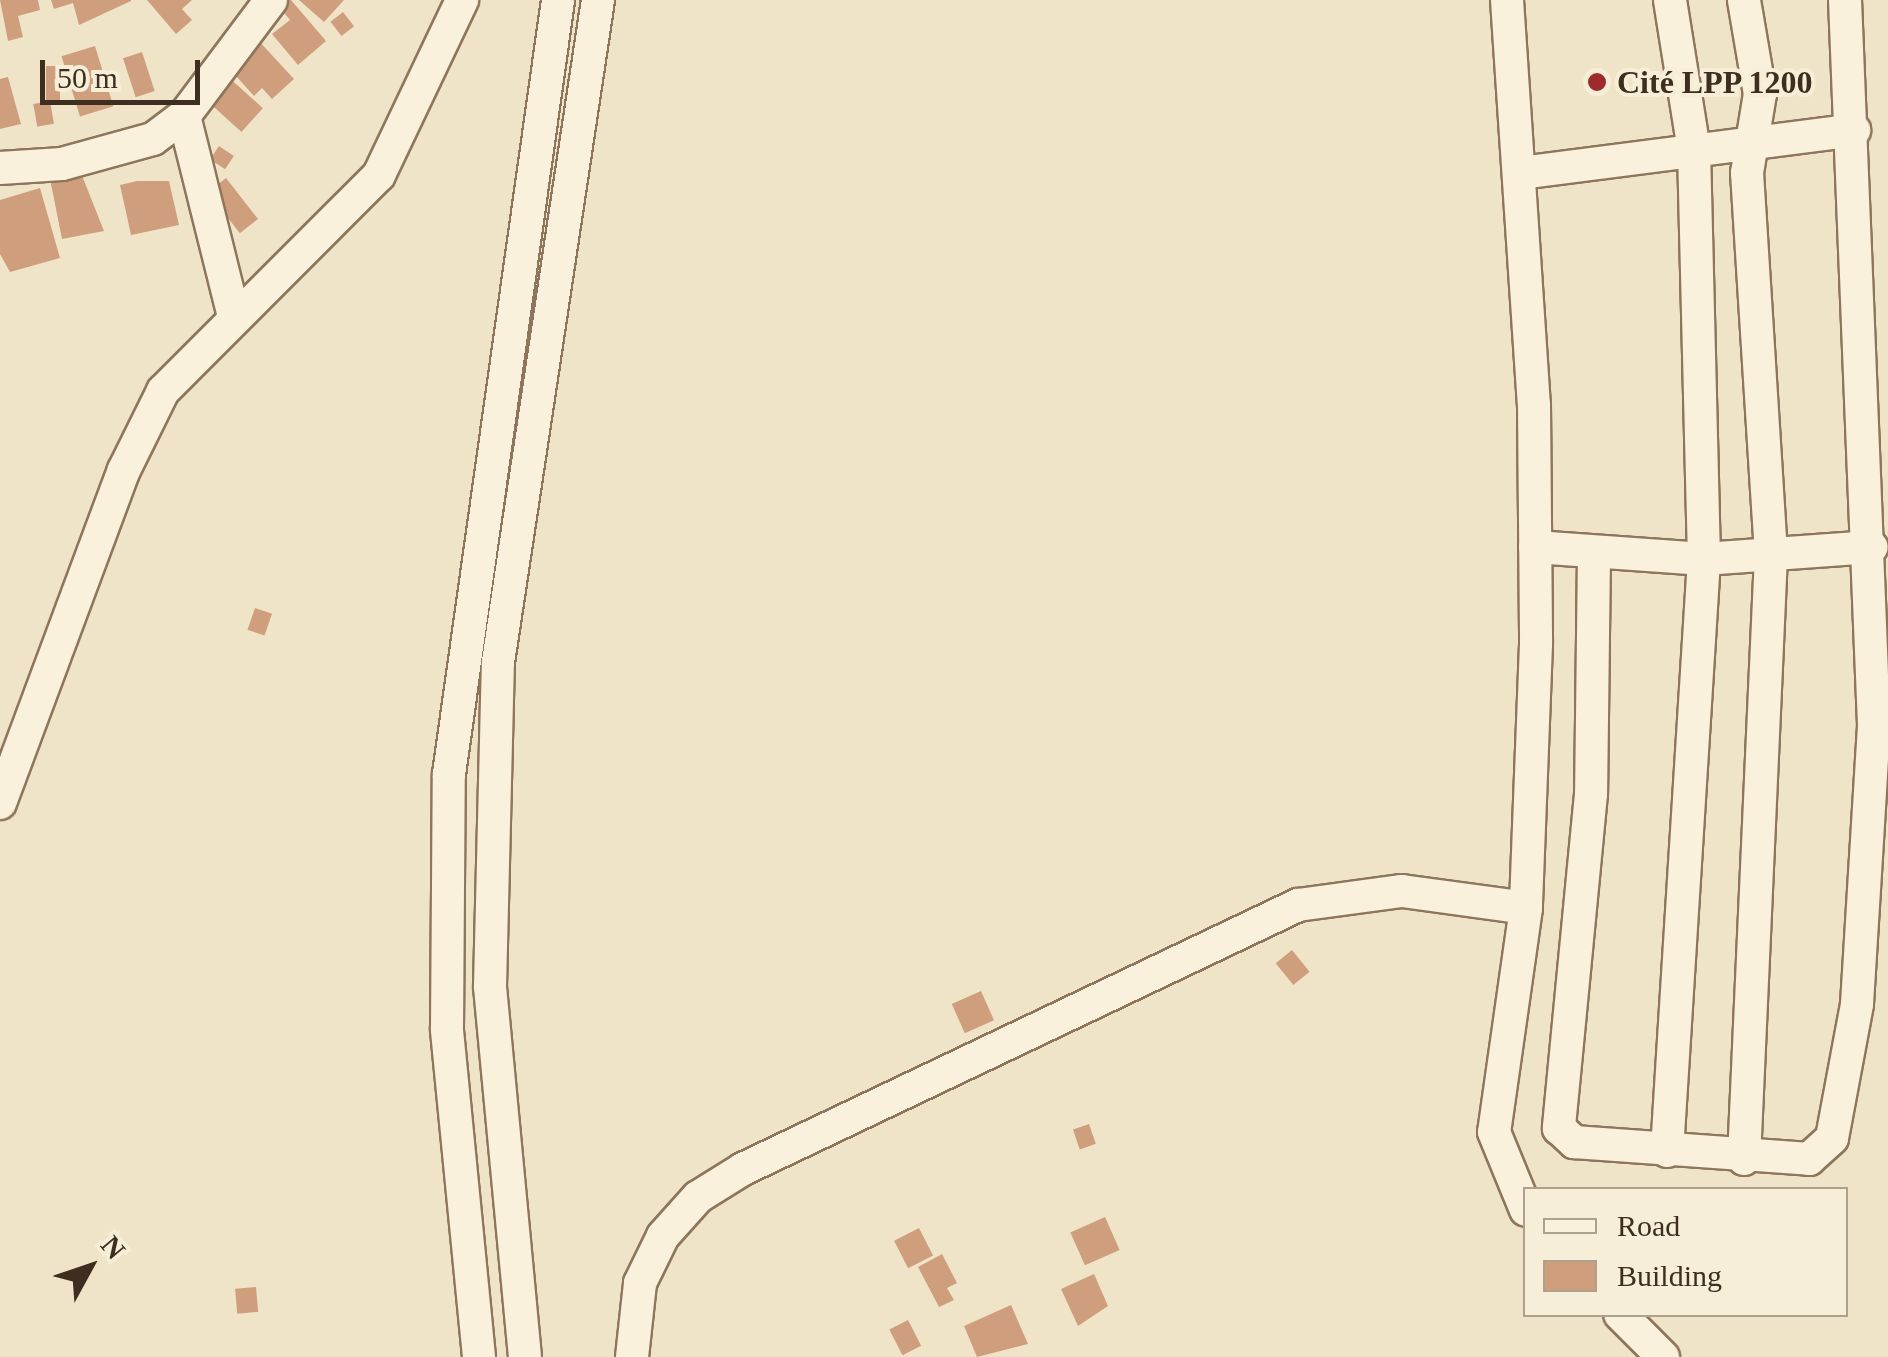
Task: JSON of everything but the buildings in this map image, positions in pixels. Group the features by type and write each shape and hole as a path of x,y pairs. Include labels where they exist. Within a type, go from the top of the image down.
{"street":[{"path":"0,168 117,149 184,116 271,0"},
{"path":"0,804 142,428 193,352 379,176 462,0"},
{"path":"480,1357 447,1029 448,774 558,0"},
{"path":"525,1357 490,986 498,662 598,0"},
{"path":"1507,0 1520,173 1535,547 1526,908 1494,1132 1523,1203"},
{"path":"1667,1151 1704,559 1694,150 1670,0"},
{"path":"1744,0 1760,94 1749,141 1770,554 1744,1159"},
{"path":"1594,554 1592,794 1559,1128 1563,1140 1744,1159 1809,1159 1832,1138 1858,1004 1874,726 1872,547 1845,0"},
{"path":"184,116 234,316"},
{"path":"1520,173 1854,130"},
{"path":"1535,547 1704,559 1872,547"},
{"path":"632,1357 640,1283 663,1236 698,1197 743,1169 1298,905 1402,891 1526,908"},
{"path":"1623,1317 1662,1357"}],"place":[{"name":"Cité LPP 1200","path":"1597,82"}]}
